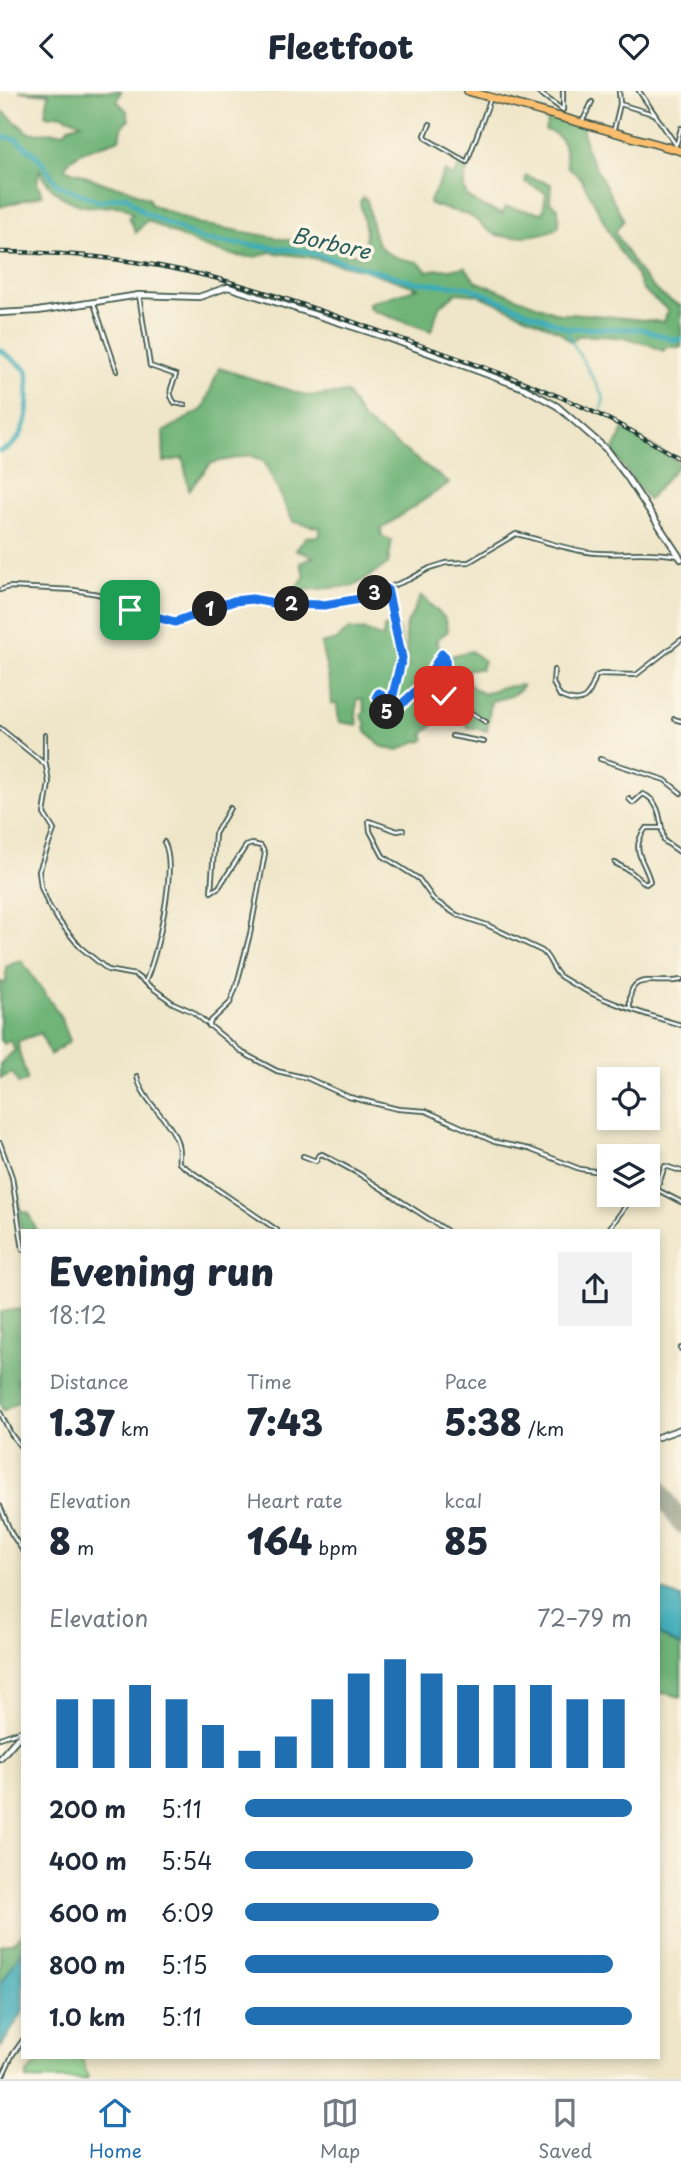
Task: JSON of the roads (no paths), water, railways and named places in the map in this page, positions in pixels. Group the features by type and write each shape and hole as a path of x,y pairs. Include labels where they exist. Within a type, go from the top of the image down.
{"main road":[{"path":"468,91 563,114 582,123 677,149"}],"street":[{"path":"537,91 563,114"},
{"path":"563,91 563,114"},
{"path":"613,132 620,104 619,91"},
{"path":"639,91 677,149"},
{"path":"430,124 425,135 427,139 467,162 490,97"},
{"path":"582,123 592,101"},
{"path":"620,104 655,114"},
{"path":"677,149 681,128"},
{"path":"0,313 38,311 139,295 199,297 232,287 388,338 524,388 557,406 605,448 680,558"},
{"path":"139,295 150,366 176,375 170,396 175,403 186,405"},
{"path":"93,301 117,371"},
{"path":"0,590 9,587 74,590 98,594 130,610 175,622 234,601 252,599 279,604 324,605 360,599 430,568 446,563 469,562 516,534 568,550 599,553 656,552 680,558"},
{"path":"387,589 402,658 390,702 381,693 378,694 377,699 382,707 390,712 395,710 428,679 442,654 445,657 446,674 430,696 430,701 446,697 486,722"},
{"path":"554,670 553,683 560,696 567,700 581,700 590,695 596,676 636,675 681,640"},
{"path":"674,719 681,721"},
{"path":"0,728 46,765"},
{"path":"45,735 49,783 44,814 54,834 40,871 41,887 48,904 80,947 98,964 121,974 135,975 173,1003 193,1012 243,1053 277,1071 307,1078 349,1097 398,1109 436,1114 495,1142 529,1149 580,1169 597,1171"},
{"path":"452,736 484,742"},
{"path":"600,759 665,780 681,793"},
{"path":"629,799 633,803 643,795 653,800 658,809 664,841 681,853"},
{"path":"209,1026 230,1003 237,984 250,934 265,853 261,846 246,846 219,887 211,892 215,834 230,808"},
{"path":"403,829 397,831 369,821 370,831 383,856 419,880 434,900 457,915 516,937 542,951 548,956 558,975 630,1008 681,1025"},
{"path":"615,863 646,884 650,881 638,854 639,838 646,828 661,828"},
{"path":"145,983 167,896 168,851 164,842"},
{"path":"630,1008 629,993 632,986 645,980 681,980"},
{"path":"137,1076 141,1090 178,1144 180,1164 276,1229"},
{"path":"0,1143 11,1171 21,1237"},
{"path":"303,1156 316,1161 322,1154 359,1174 444,1229"},
{"path":"660,1180 665,1166 681,1171"},
{"path":"660,1191 681,1202"},
{"path":"609,1229 625,1207"},
{"path":"0,1412 21,1447"},
{"path":"660,1436 681,1429"},
{"path":"0,1506 11,1533 21,1548"},
{"path":"0,1738 21,1732"},
{"path":"0,1758 21,1733"},
{"path":"1,2079 21,2043"}],"water":[{"path":"660,1590 681,1598 681,1646 660,1635"},
{"path":"21,1951 21,2015 0,2048 0,1985"}],"waterway":[{"name":"Borbore","path":"0,136 16,139 38,157 58,185 99,201 126,196 143,212 203,240 305,251 415,282 468,287 567,328 642,329 674,340 681,339"},
{"path":"567,328 604,398 601,410"},
{"name":"Borbore","path":"0,350 27,370 28,392 23,428 18,438 0,451"}],"railway":[{"path":"0,252 80,255 133,262 185,271 257,290 541,389 612,421 681,460"}]}
